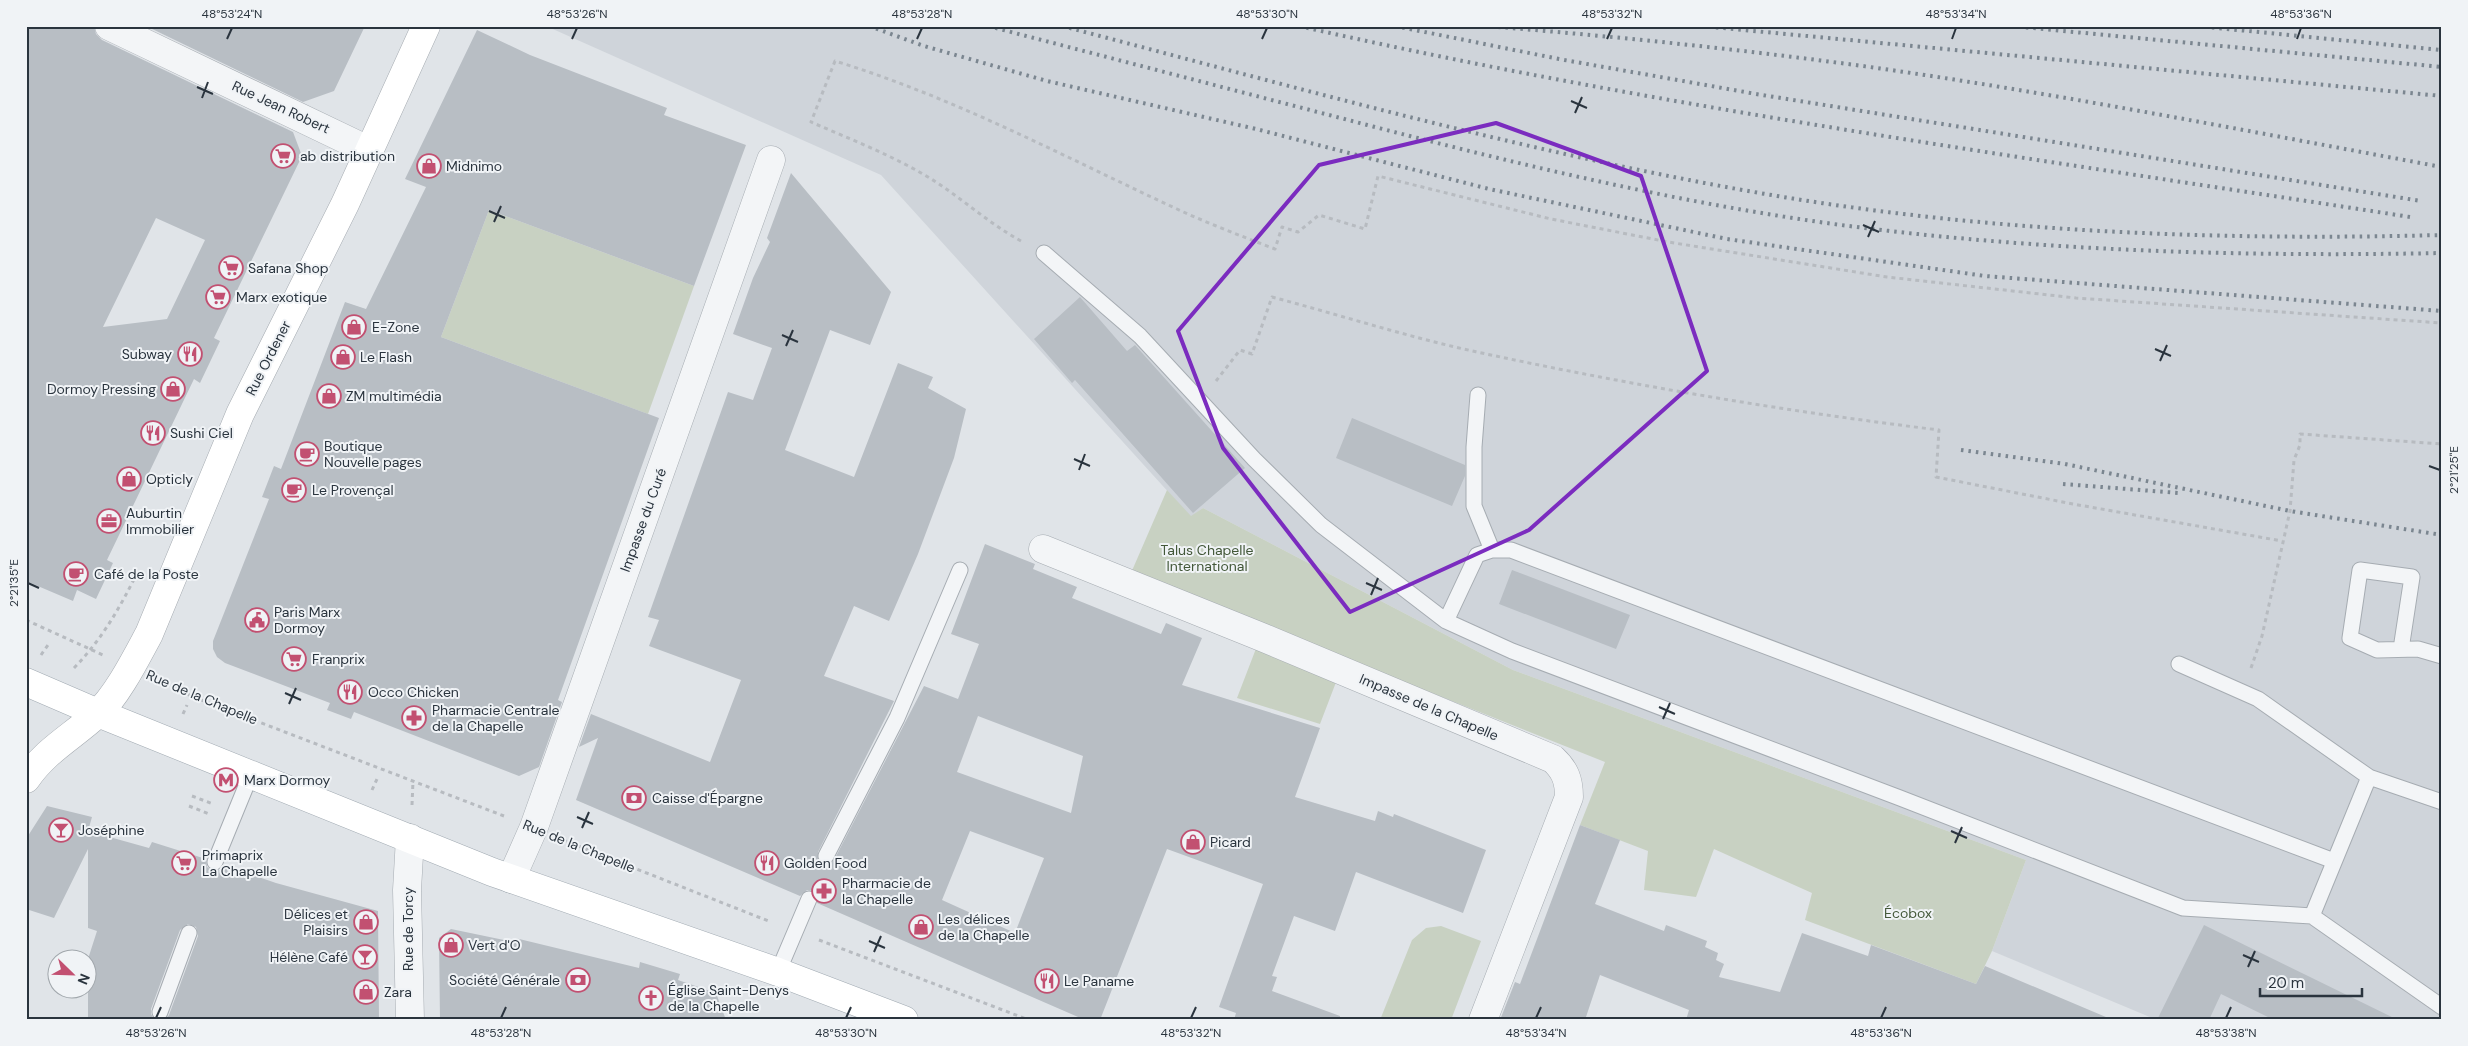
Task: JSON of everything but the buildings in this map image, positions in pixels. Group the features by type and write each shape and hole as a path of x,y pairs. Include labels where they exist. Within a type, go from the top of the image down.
{"main road":[{"name":"Rue Ordener","path":"26,779 43,757 98,713 132,667 149,634 240,414 370,151 426,26"},
{"path":"38,687 98,713 511,879 778,972 904,1020"}],"street":[{"name":"Rue Jean Robert","path":"110,26 370,151"},
{"name":"Impasse du Curé","path":"511,879 534,827 771,160"},
{"name":"Impasse de la Chapelle","path":"1043,549 1300,653 1553,759 1561,767 1569,782 1569,796 1483,1020"},
{"name":"Rue de Torcy","path":"410,838 408,890 410,1020"}],"lane":[{"path":"1044,253 1140,336 1320,526 1446,621 1512,651 1900,798 2183,908 2312,916 2442,1007"},
{"path":"1478,395 1474,447 1474,506 1492,550"},
{"path":"1446,621 1477,555 1492,550 1511,550 2334,861"},
{"path":"826,856 897,718 960,570"},
{"path":"2402,649 2412,577 2360,570 2350,638 2377,650 2418,649 2442,656"},
{"path":"2179,664 2258,699 2369,777 2442,802"},
{"path":"215,862 251,774"},
{"path":"2312,916 2369,777"},
{"path":"778,972 808,899"},
{"path":"160,1012 189,933"}],"path":[{"path":"1044,253 1004,232 935,182 874,150 811,122 835,60 877,73 969,110 1191,215 1274,249 1282,227 1298,232 1319,215 1365,228 1378,176 1551,218 1648,238 1887,277 2076,298 2442,323"},
{"path":"1198,399 1240,350 1252,354 1272,297 1475,351 1661,390 1815,415 1939,430 1936,477 2073,504 2282,541"},
{"path":"2242,692 2262,636 2290,511 2294,460 2299,450 2300,434 2442,444"},
{"name":"Rue de la Chapelle","path":"26,620 132,667 191,696 534,827 796,931 1029,1020"},
{"path":"38,687 91,650 102,637"},
{"path":"41,656 48,645"},
{"path":"182,716 187,705"},
{"path":"372,792 377,779"},
{"path":"192,796 222,808"},
{"path":"189,806 219,818"}],"highlighted area":[{"path":"1496,123 1641,176 1707,371 1529,530 1350,612 1223,448 1178,331 1319,165"}],"shaded area":[{"path":"546,26 2442,26 2442,1020 2157,1020 1992,951 2026,860 1513,670 1203,508 1191,517 881,175"}],"green space":[{"path":"489,210 694,286 648,414 441,337"},
{"name":"Talus Chapelle International","path":"1167,490 1191,516 1203,508 1513,670 2026,860 1992,951 1976,984 1805,920 1812,893 1714,849 1696,897 1644,890 1648,851 1580,825 1605,762 1131,573"},
{"path":"1257,646 1338,677 1320,724 1237,698"},
{"path":"1441,926 1481,941 1451,1020 1380,1020 1412,940 1426,928"}],"railway":[{"path":"869,26 924,46 1047,81 1256,129 1489,189 1727,239 1985,276 2442,311"},
{"path":"988,26 1522,164 1649,192 1777,216 1916,234 2066,246 2216,253 2442,253"},
{"path":"1062,26 1406,116 1579,157 1666,176 1839,206 2011,225 2097,231 2183,235 2356,237 2442,235"},
{"path":"1299,26 1437,56 1714,108 2410,217"},
{"path":"1395,26 1559,59 1756,94 2421,201"},
{"path":"1701,26 2442,96"},
{"path":"2011,26 2442,67"},
{"path":"2197,26 2442,50"},
{"path":"1498,27 1638,40 1870,67 2013,89 2442,167"},
{"path":"1961,450 2065,464 2290,511 2442,535"},
{"path":"2063,484 2179,493"}],"place":[{"name":"ab distribution","path":"283,156"},
{"name":"Midnimo","path":"429,166"},
{"name":"Safana Shop","path":"231,268"},
{"name":"Marx exotique","path":"218,297"},
{"name":"E-Zone","path":"354,327"},
{"name":"Subway","path":"190,354"},
{"name":"Le Flash","path":"343,357"},
{"name":"Dormoy Pressing","path":"173,389"},
{"name":"ZM multimédia","path":"329,396"},
{"name":"Sushi Ciel","path":"153,433"},
{"name":"Boutique Nouvelle pages","path":"307,454"},
{"name":"Opticly","path":"129,479"},
{"name":"Le Provençal","path":"294,490"},
{"name":"Auburtin Immobilier","path":"109,521"},
{"name":"Café de la Poste","path":"76,574"},
{"name":"Paris Marx Dormoy","path":"257,620"},
{"name":"Franprix","path":"294,659"},
{"name":"Occo Chicken","path":"350,692"},
{"name":"Pharmacie Centrale de la Chapelle","path":"414,718"},
{"name":"Marx Dormoy","path":"226,780"},
{"name":"Caisse d'Épargne","path":"634,798"},
{"name":"Joséphine","path":"61,830"},
{"name":"Picard","path":"1193,842"},
{"name":"Primaprix La Chapelle","path":"184,863"},
{"name":"Golden Food","path":"767,863"},
{"name":"Pharmacie de la Chapelle","path":"824,891"},
{"name":"Délices et Plaisirs","path":"366,922"},
{"name":"Les délices de la Chapelle","path":"921,927"},
{"name":"Vert d'O","path":"451,945"},
{"name":"Hélène Café","path":"365,957"},
{"name":"Société Générale","path":"578,980"},
{"name":"Le Paname","path":"1047,981"},
{"name":"Zara","path":"366,992"},
{"name":"Église Saint-Denys de la Chapelle","path":"651,998"}],"park label":[{"name":"Écobox","path":"1908,913"}]}
